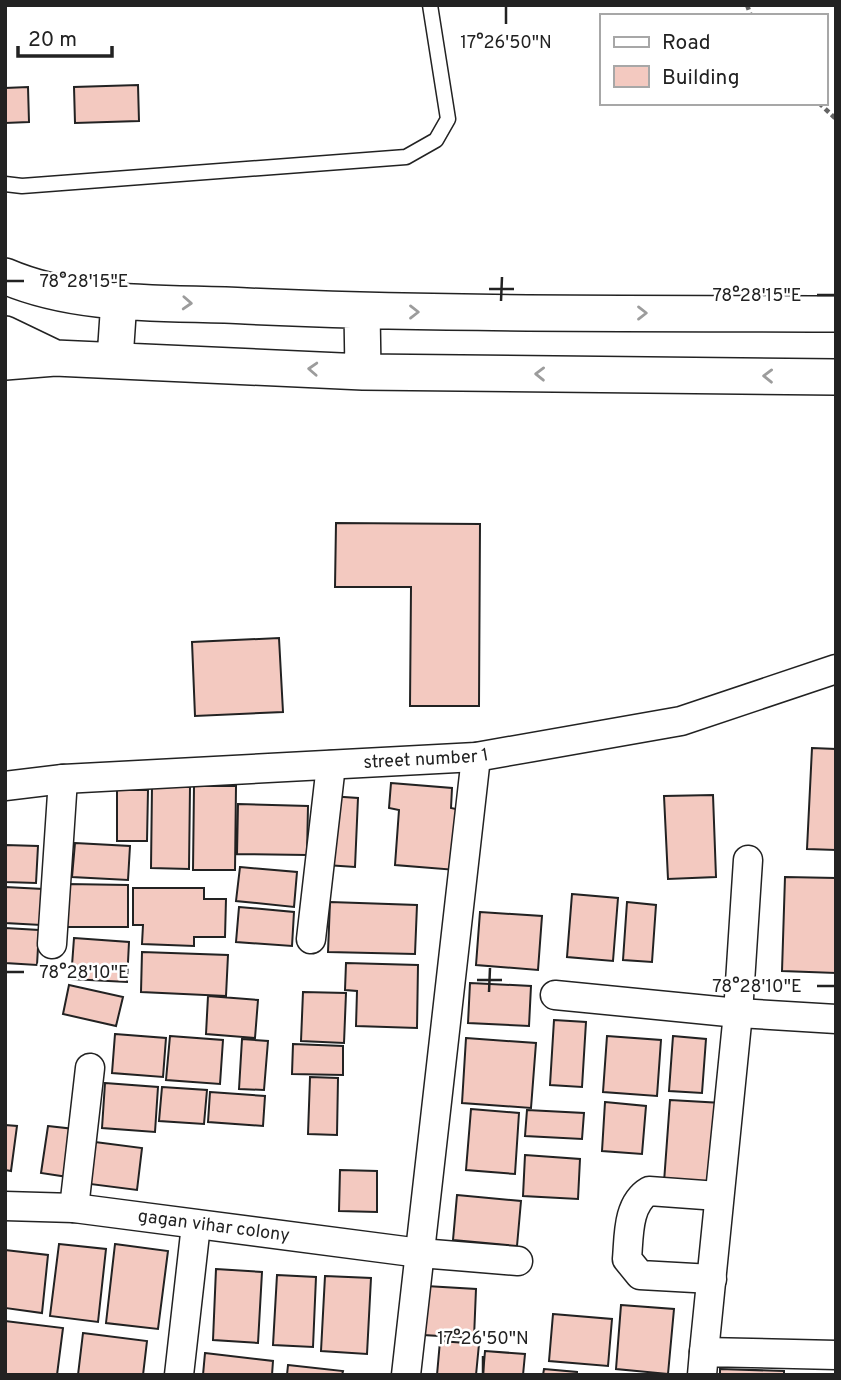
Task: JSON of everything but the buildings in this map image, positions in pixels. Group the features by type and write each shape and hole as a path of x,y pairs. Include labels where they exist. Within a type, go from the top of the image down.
{"street":[{"path":"5,276 66,294 119,300 362,311 836,314"},
{"path":"115,359 119,300"},
{"path":"362,311 363,372"},
{"path":"5,334 55,358"},
{"path":"5,362 55,358 115,359 363,372 836,377"},
{"name":"street number 1","path":"5,786 63,779 476,757 681,721 836,669"},
{"path":"406,1375 476,757"},
{"path":"312,939 331,765"},
{"path":"52,944 63,779"},
{"path":"748,860 738,1013 703,1363 836,1355"},
{"path":"555,995 738,1013 836,1019"},
{"path":"74,1208 90,1068"},
{"path":"712,1279 639,1275 627,1259 631,1220 640,1196 649,1191 718,1196"},
{"name":"gagan vihar colony","path":"5,1206 74,1208 420,1254 518,1261"},
{"path":"179,1375 196,1225"}],"lane":[{"path":"5,184 22,186 406,157 436,140 448,119 430,5"}],"path":[{"path":"820,105 836,120"}]}
